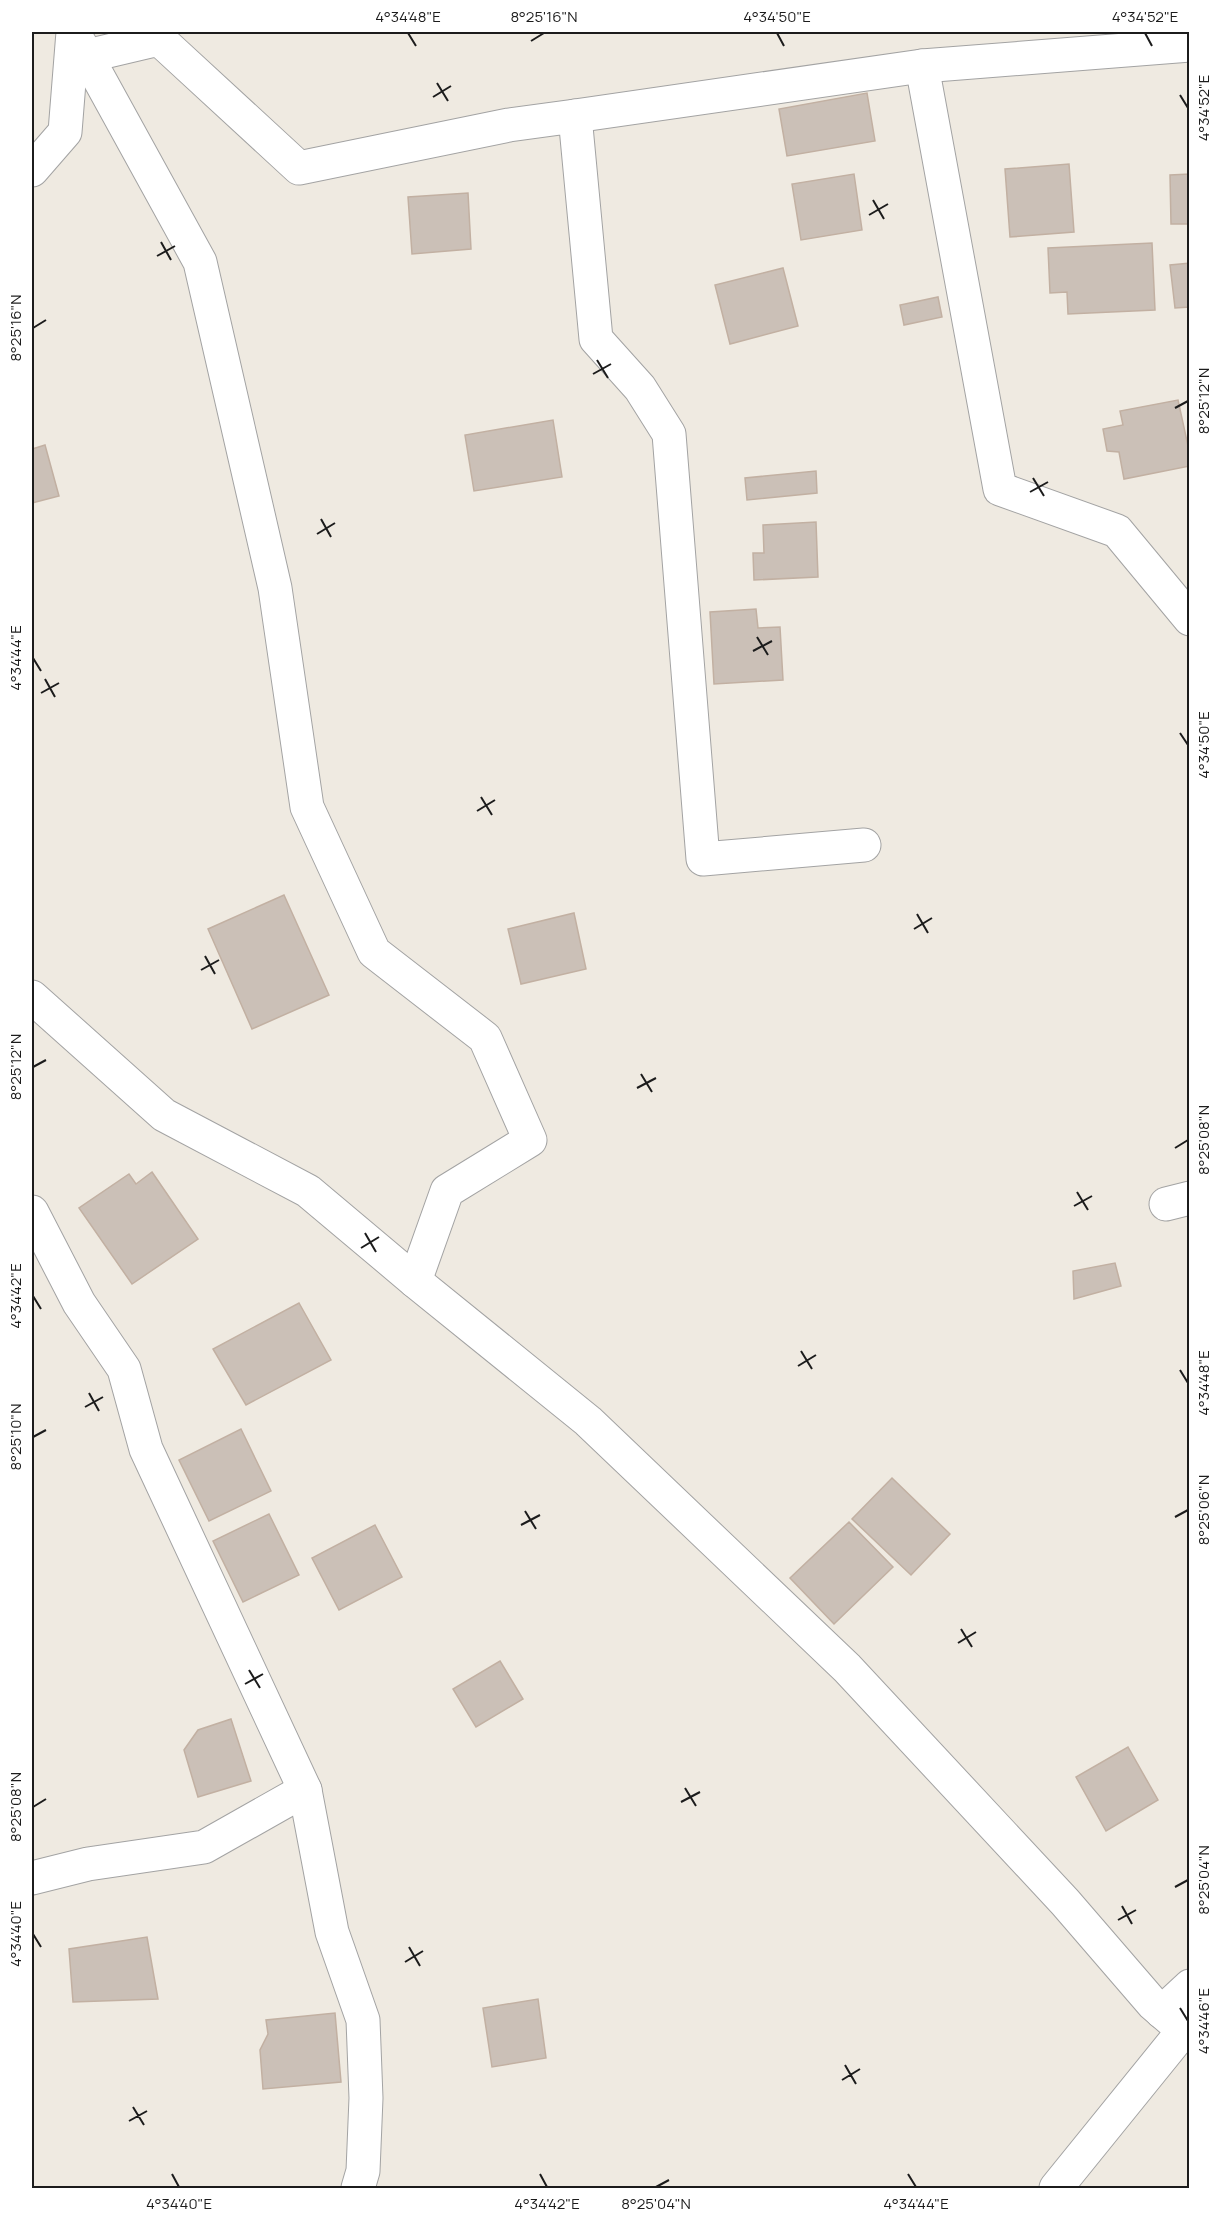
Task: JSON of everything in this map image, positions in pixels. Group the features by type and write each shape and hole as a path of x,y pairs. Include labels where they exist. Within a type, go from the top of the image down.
{"street":[{"path":"78,40 159,39 299,168 509,125 922,66 1190,45"},
{"path":"32,170 65,132 78,40"},
{"path":"78,40 200,262 275,588 307,807 374,952 485,1038 530,1140 447,1191 415,1281"},
{"path":"922,66 1000,489 1117,531 1190,619"},
{"path":"575,116 596,339 640,388 669,434 703,859 864,845"},
{"path":"32,997 164,1115 308,1191 588,1421 848,1668 1065,1902 1153,2004 1178,2026"},
{"path":"32,1212 79,1303 123,1369 146,1449 305,1790 332,1932 363,2020 366,2109 363,2170 358,2188"},
{"path":"32,1878 88,1864 204,1846 305,1790"},
{"path":"1056,2188 1178,2026 1190,1986"}],"building":[{"path":"867,93 875,141 787,156 779,109"},
{"path":"1069,164 1074,232 1010,237 1005,169"},
{"path":"854,174 862,230 801,240 792,184"},
{"path":"1190,174 1190,224 1171,224 1170,175"},
{"path":"468,193 471,249 412,254 408,197"},
{"path":"1152,243 1155,310 1068,314 1067,292 1050,293 1048,248"},
{"path":"1190,263 1190,307 1175,308 1170,265"},
{"path":"783,268 798,326 730,344 715,285"},
{"path":"938,297 942,317 904,325 900,305"},
{"path":"1178,400 1190,455 1190,466 1124,479 1119,452 1107,451 1103,429 1123,425 1120,411"},
{"path":"553,420 562,477 474,491 465,435"},
{"path":"45,445 59,496 32,503 32,449"},
{"path":"816,471 817,493 747,500 745,478"},
{"path":"816,522 818,577 754,580 753,553 764,553 763,525"},
{"path":"756,609 758,628 780,627 783,680 714,684 710,612"},
{"path":"284,895 329,995 252,1029 208,929"},
{"path":"574,913 586,969 521,984 508,929"},
{"path":"152,1172 198,1239 132,1284 79,1208 129,1174 136,1184"},
{"path":"1115,1263 1121,1286 1074,1299 1073,1271"},
{"path":"299,1303 331,1360 246,1405 213,1349"},
{"path":"241,1429 271,1491 209,1521 179,1460"},
{"path":"892,1478 950,1534 911,1575 852,1519"},
{"path":"269,1514 299,1575 243,1602 213,1541"},
{"path":"849,1522 893,1567 834,1624 790,1578"},
{"path":"375,1525 402,1577 339,1610 312,1558"},
{"path":"500,1661 523,1699 476,1727 453,1689"},
{"path":"231,1719 251,1781 198,1797 184,1750 198,1730"},
{"path":"1128,1747 1158,1800 1106,1831 1076,1777"},
{"path":"147,1937 158,1999 73,2002 69,1949"},
{"path":"538,1999 546,2058 492,2067 483,2008"},
{"path":"335,2013 341,2082 263,2089 260,2050 268,2034 266,2020"}]}
